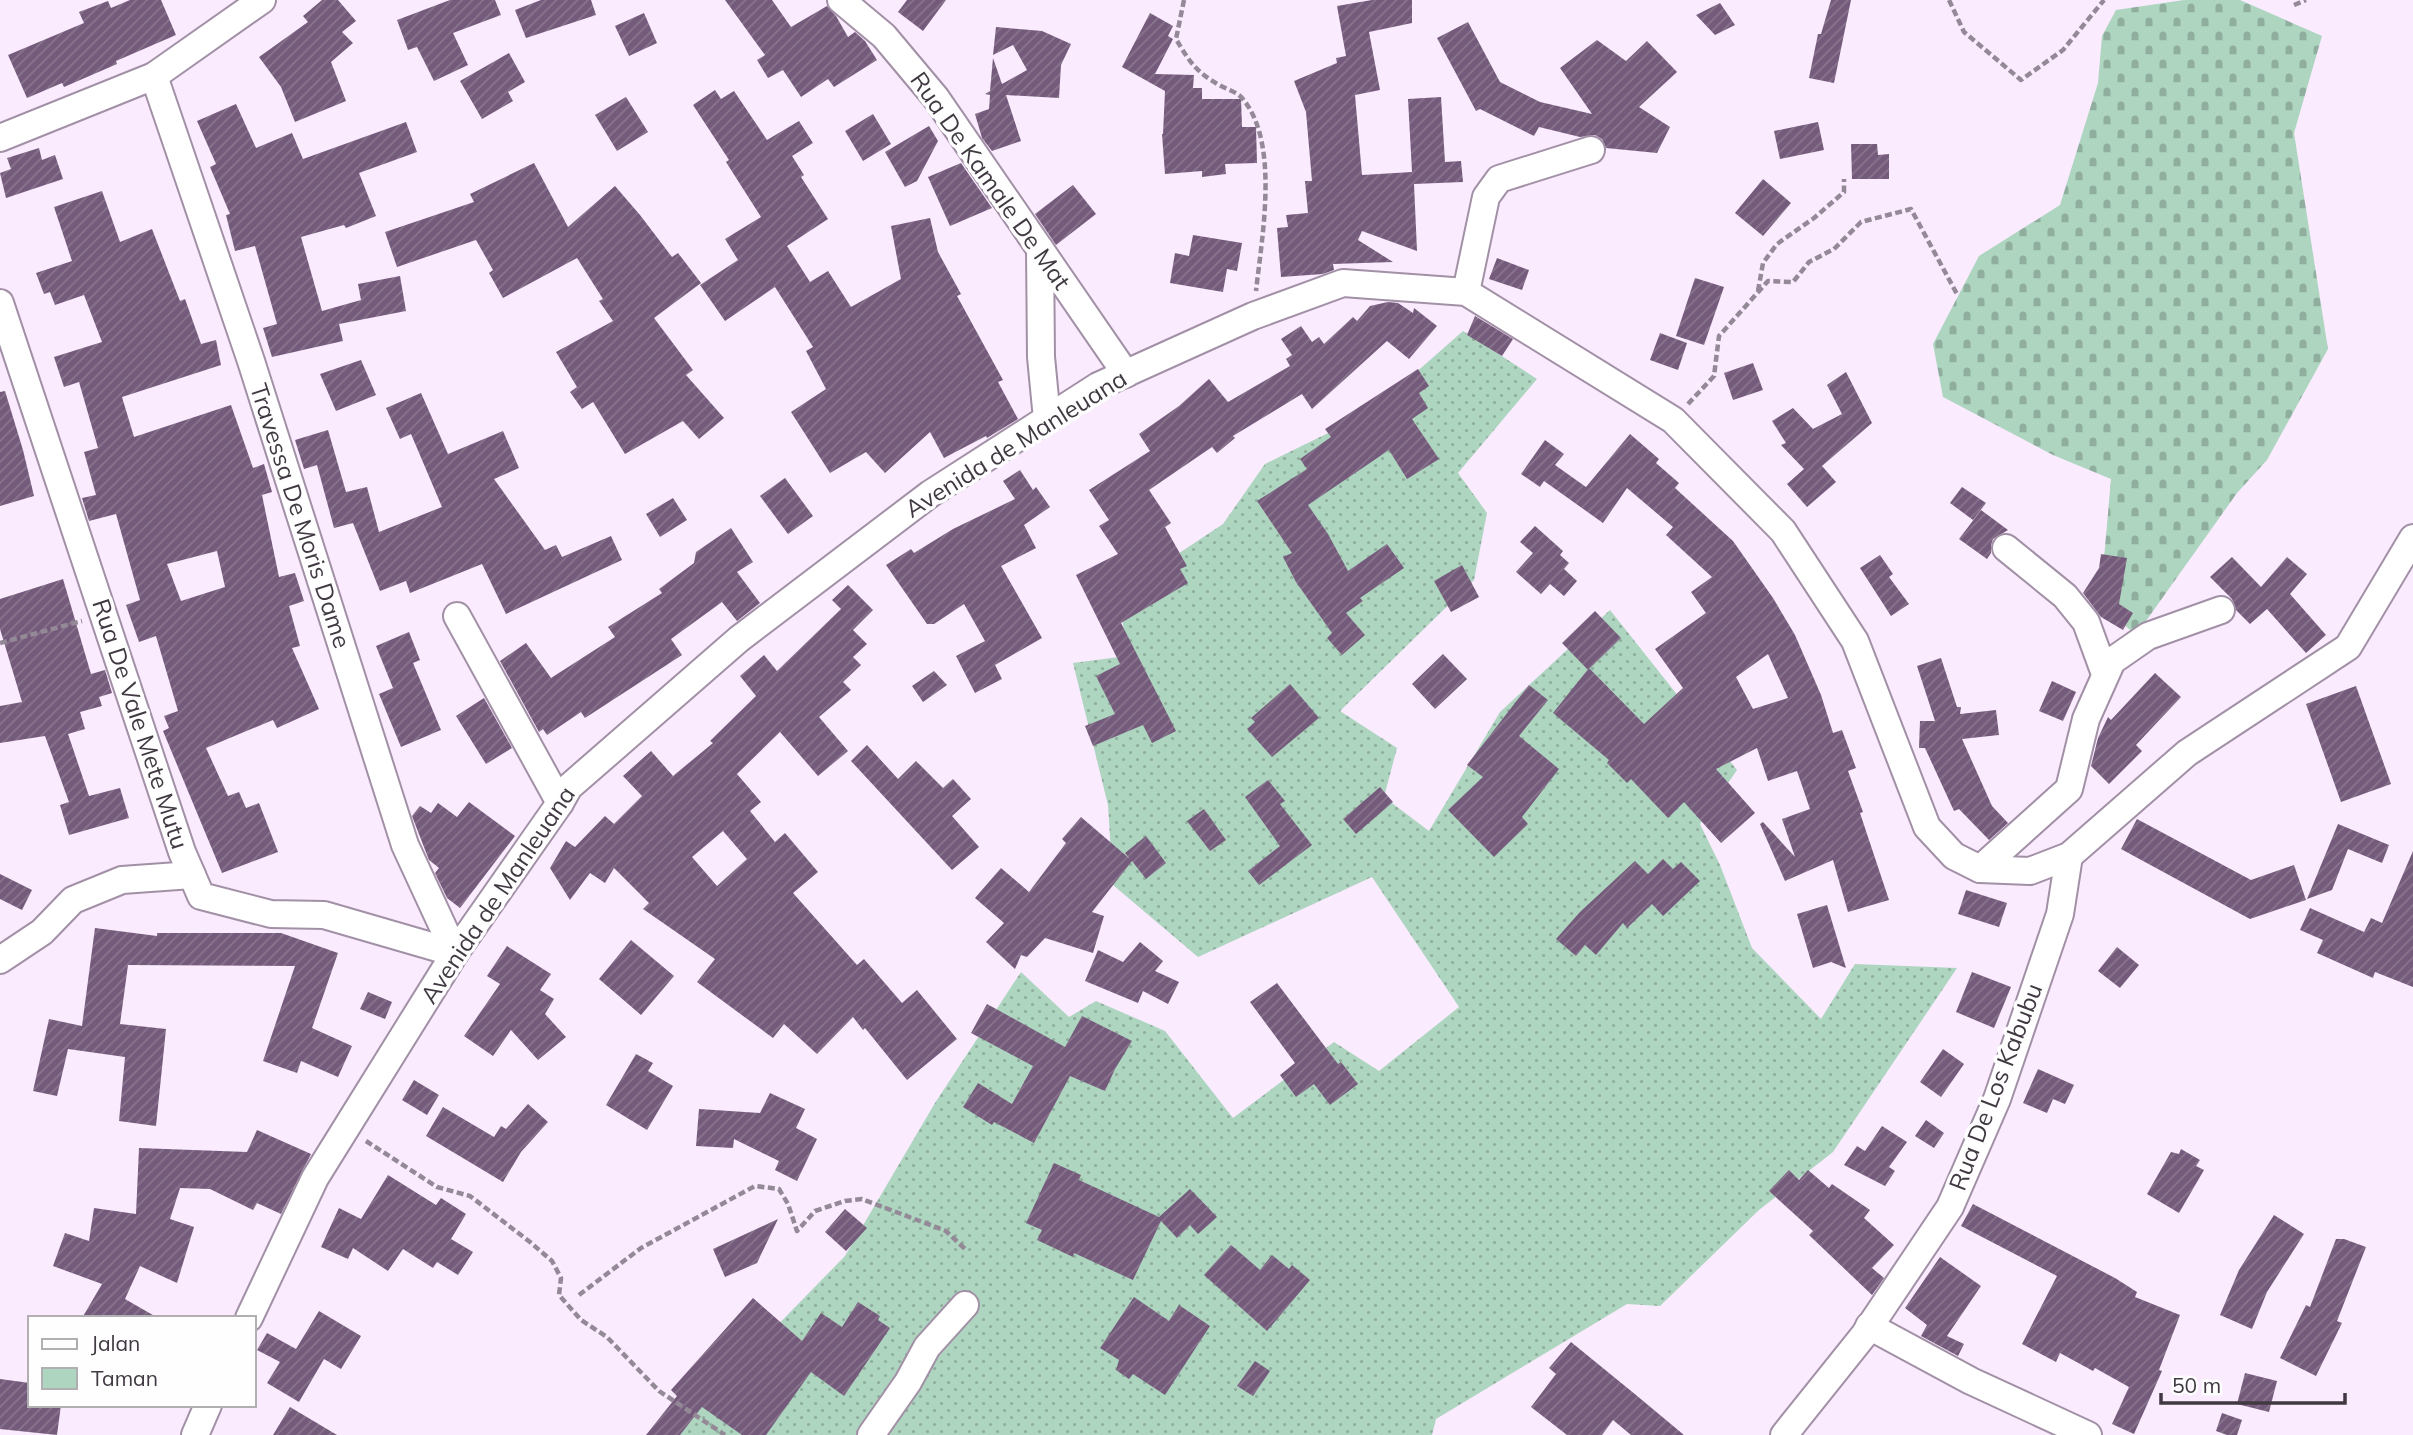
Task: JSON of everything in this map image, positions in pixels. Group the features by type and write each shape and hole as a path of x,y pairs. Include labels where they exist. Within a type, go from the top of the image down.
{"street":[{"path":"0,138 153,76 262,0"},
{"name":"Rua De Kamale De Mat","path":"841,0 884,36 936,98 1126,374"},
{"name":"Travessa De Moris Dame","path":"153,76 251,361 405,845 455,953"},
{"path":"1466,292 1486,197 1499,179 1591,150"},
{"path":"1040,249 1041,357 1046,419"},
{"name":"Avenida de Manleuana","path":"250,1316 314,1178 455,953 569,787 739,639 930,494 1098,386 1253,316 1343,283 1466,292 1673,419 1783,531 1856,641 1927,827 1954,856 1980,869 2030,871 2069,856 2187,753 2348,647 2413,538"},
{"name":"Rua De Vale Mete Mutu","path":"0,303 181,852 201,896 271,914 324,915 455,953"},
{"path":"2006,548 2065,596 2086,622 2105,674"},
{"path":"1980,869 2069,789 2086,719 2112,661 2148,636 2221,610"},
{"path":"457,616 560,803"},
{"name":"Rua De Los Kabubu","path":"1784,1435 1869,1326 1950,1207 1997,1098 2060,914 2069,856"},
{"path":"0,960 42,932 73,900 122,880 192,875"},
{"path":"872,1435 908,1382 927,1347 965,1304"},
{"path":"1869,1326 1971,1381 2088,1435"},
{"path":"195,1435 207,1407"}],"path":[{"path":"1184,0 1176,39 1191,65 1216,83 1241,96 1261,131 1266,190 1253,316"},
{"path":"1949,0 1964,32 2021,80 2063,50 2104,0"},
{"path":"2294,5 2306,0"},
{"path":"1758,292 1763,263 1777,244 1814,218 1844,192 1844,179"},
{"path":"1673,419 1713,376 1719,335 1768,281 1793,282 1809,262 1833,249 1861,222 1911,209 1958,296"},
{"path":"0,643 90,618"},
{"path":"362,1139 437,1187 470,1196 530,1242 552,1261 561,1278 559,1295 581,1320 607,1337 659,1391 725,1435"},
{"path":"579,1295 641,1248 755,1186 779,1189 788,1204 797,1231 815,1211 845,1201 862,1199 946,1231 967,1250"}],"green space":[{"path":"2184,0 2240,0 2322,36 2294,133 2328,349 2267,460 2237,493 2136,635 2100,604 2111,479 2053,455 1943,397 1933,344 1979,256 2060,205 2098,83 2102,36 2116,10"},
{"path":"1463,331 1537,379 1458,473 1487,513 1474,580 1340,711 1397,748 1384,797 1429,831 1500,712 1610,610 1737,770 1700,824 1720,865 1752,948 1821,1019 1855,964 1957,968 1833,1152 1759,1210 1660,1306 1627,1304 1436,1419 1432,1435 670,1435 845,1256 935,1103 1021,972 1069,1017 1096,1001 1165,1031 1233,1118 1334,1042 1379,1071 1459,1007 1372,877 1198,957 1113,885 1108,805 1073,663 1127,656 1119,593 1223,524 1265,464 1371,412"}],"building":[{"path":"130,0 161,0 176,35 64,87 62,83 27,98 8,55 84,23 79,12 108,1 111,8"},
{"path":"322,0 338,0 356,21 342,32 353,43 331,62 346,101 295,122 281,87 259,57 308,22 303,16"},
{"path":"450,0 495,0 501,15 453,33 468,65 434,81 417,47 408,50 397,20"},
{"path":"541,0 591,0 596,15 526,38 515,10"},
{"path":"725,0 772,0 791,27 827,6 848,37 855,32 865,41 877,60 834,87 828,79 801,97 783,70 768,78 757,60 765,55"},
{"path":"907,0 946,0 923,31 898,12"},
{"path":"1372,0 1412,0 1412,23 1369,32 1380,90 1355,95 1362,175 1412,172 1408,99 1441,97 1445,162 1461,161 1463,182 1414,184 1417,251 1362,231 1358,240 1393,262 1333,264 1334,270 1323,274 1281,277 1277,228 1288,227 1286,215 1308,213 1305,181 1312,181 1306,112 1294,81 1337,63 1336,58 1346,56 1337,6"},
{"path":"1831,0 1851,0 1834,83 1809,78 1818,34 1821,34"},
{"path":"1720,3 1735,25 1715,35 1696,15"},
{"path":"644,13 657,43 629,56 615,26"},
{"path":"1150,13 1173,26 1168,36 1173,39 1155,74 1194,75 1193,88 1202,88 1202,99 1241,99 1242,127 1256,127 1257,163 1225,164 1226,174 1202,177 1202,171 1165,174 1162,134 1165,91 1122,67"},
{"path":"1468,22 1500,82 1540,102 1592,114 1560,68 1597,40 1626,61 1647,41 1677,72 1639,107 1670,127 1657,153 1606,148 1602,139 1595,135 1580,137 1539,127 1534,136 1480,109 1476,111 1437,38"},
{"path":"996,27 1042,31 1071,44 1061,65 1059,98 1006,95 1021,141 992,151 982,138 975,114 989,109 990,95 985,94 990,91 993,58 1002,84 1027,70 1013,45 993,55"},
{"path":"509,53 525,82 508,92 513,101 482,119 460,81"},
{"path":"715,90 721,99 734,91 767,140 799,121 813,143 792,156 804,175 801,177 828,219 787,246 810,282 828,271 851,307 901,279 891,226 930,218 938,252 961,294 957,296 1003,380 998,382 1018,419 987,438 986,436 944,458 930,432 885,473 866,452 830,473 791,412 826,389 806,351 813,347 775,287 725,321 700,285 738,260 725,239 761,217 726,162 729,160 693,105"},
{"path":"626,97 648,132 617,151 595,115"},
{"path":"236,104 256,148 292,133 303,159 406,122 417,152 359,173 376,216 346,228 344,225 301,237 322,311 361,300 358,284 400,276 406,311 339,324 343,341 272,357 263,328 277,324 255,246 235,251 226,215 230,214 210,167 216,164 197,121"},
{"path":"873,114 891,144 863,161 845,131"},
{"path":"1818,122 1824,150 1780,159 1774,131"},
{"path":"929,126 938,141 917,181 905,187 885,152"},
{"path":"1851,144 1877,144 1878,155 1889,154 1889,179 1852,179"},
{"path":"39,148 42,160 55,155 63,179 6,198 0,173 11,169 7,158"},
{"path":"534,163 568,227 615,186 672,257 678,253 701,283 654,318 693,370 686,375 724,418 699,439 683,421 625,454 593,402 582,409 570,392 577,387 556,352 613,321 599,301 603,299 577,258 503,298 489,273 493,270 476,240 397,267 385,232 474,202 470,194"},
{"path":"961,163 992,208 950,226 928,177"},
{"path":"1763,179 1791,203 1763,236 1735,213"},
{"path":"1073,185 1096,214 1056,245 1035,214"},
{"path":"102,191 120,242 152,229 180,301 185,299 201,344 216,340 221,365 122,397 134,437 231,405 253,468 264,464 272,492 262,495 279,577 295,573 304,601 289,606 300,646 292,648 319,709 277,728 273,720 206,748 228,796 239,792 246,808 259,803 278,852 222,873 163,731 169,728 164,716 178,711 156,636 139,642 126,605 140,600 116,514 89,521 82,498 96,495 84,452 98,448 79,382 64,387 54,357 102,342 84,295 55,305 50,292 44,294 36,273 72,261 54,207","holes":["217,551 225,587 181,601 167,564"]},
{"path":"1193,235 1242,243 1237,271 1227,269 1223,292 1170,283 1175,253 1189,256"},
{"path":"1497,258 1529,270 1522,290 1489,279"},
{"path":"1695,278 1724,287 1704,345 1676,336"},
{"path":"1398,303 1413,313 1414,308 1437,326 1409,359 1387,341 1312,409 1302,394 1233,436 1235,438 1217,453 1212,447 1149,490 1171,523 1165,527 1187,566 1180,569 1188,583 1121,623 1176,731 1152,743 1143,725 1093,746 1085,726 1115,714 1096,676 1120,664 1076,575 1118,554 1099,526 1109,520 1089,490 1150,451 1139,434 1179,406 1209,379 1228,402 1290,366 1286,359 1292,355 1281,339 1301,326 1312,342 1319,337 1324,344 1353,317 1357,321 1370,306"},
{"path":"1475,316 1513,339 1502,356 1467,335"},
{"path":"1660,333 1687,343 1678,370 1650,360"},
{"path":"361,360 376,395 336,411 320,374"},
{"path":"1753,363 1763,390 1733,400 1724,373"},
{"path":"1418,369 1429,386 1419,393 1428,408 1412,419 1439,459 1407,479 1389,450 1308,505 1348,571 1387,544 1404,568 1360,598 1363,601 1346,613 1365,635 1342,655 1327,638 1332,633 1296,582 1283,557 1292,553 1257,501 1307,469 1300,459 1331,437 1325,429"},
{"path":"1846,372 1872,423 1822,466 1836,482 1807,507 1787,484 1804,469 1781,445 1786,443 1772,421 1793,408 1813,429 1842,414 1827,385"},
{"path":"5,391 34,496 0,506 0,392"},
{"path":"421,393 448,454 503,431 519,468 494,479 545,550 556,545 562,557 611,536 622,560 506,614 482,564 410,593 406,581 380,591 353,523 334,528 317,465 304,469 295,440 328,430 346,492 367,487 379,532 442,507 411,434 400,439 386,408"},
{"path":"1630,434 1659,459 1656,463 1679,483 1675,488 1733,541 1795,635 1821,695 1833,733 1842,730 1856,768 1848,771 1889,900 1848,912 1833,860 1785,881 1760,824 1763,822 1795,857 1782,819 1810,809 1797,771 1768,781 1757,748 1716,769 1755,813 1721,843 1684,802 1668,818 1631,779 1627,783 1607,763 1609,760 1553,713 1589,668 1644,724 1683,688 1655,649 1706,613 1691,592 1712,577 1666,535 1673,527 1627,488 1603,523 1544,481 1540,487 1521,474 1545,440 1564,454 1555,465 1586,487","holes":["1768,654 1788,698 1753,709 1736,677"]},
{"path":"1020,470 1033,490 1036,487 1050,507 1024,525 1036,548 1001,566 1042,638 995,665 1002,679 975,693 956,656 985,641 964,604 934,624 927,624 886,565 911,549 914,553 953,529 1015,499 1003,481"},
{"path":"785,478 813,516 788,534 760,496"},
{"path":"1962,487 1986,503 1973,520 1950,503"},
{"path":"673,498 687,520 660,537 646,514"},
{"path":"1981,510 2008,530 1993,539 1991,553 1987,559 1959,539"},
{"path":"1535,526 1563,551 1560,555 1569,563 1564,569 1577,581 1564,596 1550,584 1541,594 1516,572 1533,553 1520,542"},
{"path":"731,528 753,562 737,572 760,603 737,621 722,602 671,639 682,655 585,718 581,712 547,735 543,729 539,732 500,661 526,643 551,678 615,637 608,627 662,593 659,589 694,563 696,552"},
{"path":"2101,554 2127,558 2119,604 2133,613 2123,630 2101,617 2083,593 2099,568"},
{"path":"1880,555 1893,574 1889,577 1909,604 1891,616 1860,568"},
{"path":"2232,557 2261,587 2287,557 2307,574 2290,594 2326,635 2306,653 2267,609 2250,624 2236,610 2232,599 2210,577"},
{"path":"1462,565 1479,597 1451,612 1434,581"},
{"path":"63,579 91,674 105,670 112,693 99,697 102,706 80,712 85,729 68,734 89,796 120,788 129,818 69,835 60,805 69,802 45,736 0,743 0,706 22,702 0,629 0,599"},
{"path":"848,585 873,610 853,630 867,644 853,657 861,665 843,682 851,690 819,717 848,751 818,776 780,732 737,774 761,802 750,811 775,842 785,833 818,872 793,893 857,965 864,959 902,1003 917,990 957,1039 907,1080 853,1017 817,1054 784,1024 773,1038 697,982 715,959 643,909 649,903 614,868 605,883 590,873 570,900 550,868 566,841 575,847 605,816 614,824 642,796 623,776 651,751 673,776 713,743 710,741 756,696 740,676 764,655 777,671 841,609 832,600","holes":["723,831 747,859 717,886 692,857"]},
{"path":"1595,611 1621,638 1588,670 1562,643"},
{"path":"409,632 420,660 413,663 441,730 401,747 379,694 393,688 376,646"},
{"path":"1443,654 1467,679 1435,709 1412,684"},
{"path":"1941,658 1957,707 1961,707 1960,714 1996,710 1999,735 1962,739 1992,806 2008,823 1989,840 1959,809 1954,811 1925,748 1919,748 1920,721 1935,721 1917,666"},
{"path":"934,671 947,685 923,702 912,686"},
{"path":"2155,673 2181,697 2136,745 2142,751 2109,784 2091,766 2098,738 2108,717 2111,720"},
{"path":"2052,681 2076,692 2063,721 2039,711"},
{"path":"1290,684 1319,718 1272,757 1247,729 1255,722 1251,718"},
{"path":"1529,685 1548,700 1519,736 1559,769 1522,817 1528,824 1494,857 1448,810 1483,777 1467,765"},
{"path":"2356,686 2391,784 2341,802 2306,704"},
{"path":"484,698 512,748 486,764 456,716"},
{"path":"867,745 898,779 916,761 943,788 953,779 971,799 952,816 979,847 952,870 851,761"},
{"path":"1268,780 1285,801 1280,804 1312,845 1259,885 1248,871 1280,846 1245,797"},
{"path":"1380,787 1393,802 1356,834 1343,819"},
{"path":"469,802 515,836 460,908 447,898 435,873 439,868 429,860 412,816 420,806 431,813 438,803 457,817"},
{"path":"1204,809 1226,840 1210,851 1187,821"},
{"path":"1081,817 1130,859 1125,853 1146,836 1166,863 1146,879 1132,861 1092,912 1104,916 1093,953 1045,938 1027,957 1021,955 1015,969 986,942 1004,923 975,898 1001,868 1029,892 1066,843 1062,839"},
{"path":"2137,819 2251,880 2294,865 2306,900 2250,919 2121,849"},
{"path":"2338,824 2389,845 2382,863 2348,849 2332,890 2307,899"},
{"path":"2413,851 2413,987 2375,972 2373,978 2317,953 2323,940 2300,930 2310,908 2364,932 2371,918 2382,923"},
{"path":"1663,859 1673,869 1681,862 1700,881 1663,916 1652,904 1627,928 1623,923 1596,955 1585,945 1576,956 1556,939 1580,912 1635,861 1648,874"},
{"path":"0,874 32,890 22,910 0,899"},
{"path":"1966,890 2007,903 1999,927 1958,914"},
{"path":"1827,905 1846,968 1831,962 1813,968 1797,914"},
{"path":"95,928 157,936 157,933 281,933 338,953 312,1028 352,1046 338,1077 301,1061 297,1073 263,1061 295,966 128,965 120,1024 166,1029 156,1126 119,1121 125,1057 68,1049 57,1096 33,1091 49,1019 82,1026"},
{"path":"631,940 674,976 641,1015 599,979"},
{"path":"1140,942 1163,961 1155,971 1179,982 1168,1004 1143,991 1138,1003 1085,981 1098,950 1123,962"},
{"path":"507,946 551,974 540,990 554,999 545,1014 566,1037 538,1060 511,1030 493,1056 464,1036 500,984 487,976"},
{"path":"2117,947 2139,965 2120,988 2098,971"},
{"path":"1972,972 2011,987 1994,1028 1956,1012"},
{"path":"1277,983 1338,1064 1341,1062 1358,1084 1330,1105 1314,1084 1296,1097 1280,1075 1295,1063 1250,1002"},
{"path":"368,992 392,1002 385,1019 360,1009"},
{"path":"987,1004 1065,1047 1082,1016 1132,1041 1105,1091 1070,1076 1034,1143 994,1122 992,1125 963,1107 978,1083 1012,1104 1033,1066 971,1033"},
{"path":"1943,1049 1964,1064 1941,1097 1920,1082"},
{"path":"636,1054 653,1063 648,1071 673,1086 647,1130 606,1105"},
{"path":"2038,1069 2074,1085 2065,1104 2053,1099 2047,1113 2023,1103"},
{"path":"414,1080 439,1095 427,1115 402,1100"},
{"path":"770,1093 805,1109 796,1128 817,1139 797,1181 775,1170 779,1161 734,1139 733,1148 696,1146 699,1109 760,1113"},
{"path":"528,1104 548,1122 521,1152 503,1182 426,1136 443,1107 494,1137 501,1126 506,1129"},
{"path":"1926,1120 1944,1133 1934,1148 1915,1136"},
{"path":"1882,1126 1907,1142 1889,1167 1895,1171 1885,1186 1844,1165 1857,1146 1865,1151"},
{"path":"257,1130 311,1154 281,1214 257,1203 253,1210 210,1189 180,1188 170,1219 194,1227 177,1283 140,1266 125,1299 155,1316 83,1316 102,1284 53,1266 65,1233 89,1241 94,1208 136,1214 139,1148 247,1152"},
{"path":"2181,1149 2200,1160 2196,1166 2204,1170 2179,1213 2147,1194 2171,1152 2179,1154"},
{"path":"1054,1163 1081,1175 1079,1180 1159,1217 1190,1189 1217,1217 1198,1234 1190,1225 1177,1238 1161,1221 1133,1280 1074,1253 1073,1257 1037,1240 1042,1230 1026,1223"},
{"path":"1789,1170 1799,1180 1808,1170 1829,1188 1832,1184 1870,1210 1864,1218 1894,1245 1872,1268 1884,1278 1872,1295 1809,1235 1813,1231 1769,1191"},
{"path":"388,1175 436,1205 441,1198 466,1214 451,1239 473,1252 458,1275 437,1262 433,1268 403,1249 388,1271 353,1248 348,1259 321,1247 339,1208 361,1219"},
{"path":"1973,1204 2115,1278 2137,1292 2135,1297 2180,1315 2159,1370 2162,1371 2134,1434 2112,1424 2129,1387 2060,1353 2056,1362 2022,1344 2057,1276 1961,1226"},
{"path":"845,1209 867,1228 846,1251 825,1232"},
{"path":"2274,1215 2304,1234 2267,1292 2252,1329 2220,1315 2239,1270"},
{"path":"778,1219 757,1263 725,1277 713,1249"},
{"path":"2336,1239 2366,1247 2337,1321 2342,1323 2316,1376 2280,1358 2306,1305 2310,1307"},
{"path":"1231,1245 1260,1270 1272,1255 1289,1269 1292,1265 1310,1280 1267,1331 1204,1275"},
{"path":"1940,1257 1981,1286 1947,1336 1964,1344 1958,1356 1921,1336 1927,1325 1905,1308"},
{"path":"1134,1297 1169,1321 1179,1305 1210,1326 1165,1395 1133,1374 1129,1379 1116,1370 1119,1360 1100,1348"},
{"path":"753,1298 802,1341 821,1313 842,1327 858,1302 880,1316 878,1320 890,1328 844,1396 811,1372 766,1435 742,1435 702,1407 680,1435 646,1435 677,1396 671,1390"},
{"path":"319,1311 361,1336 341,1369 324,1359 299,1402 267,1383 280,1362 257,1350 267,1333 296,1349"},
{"path":"1571,1342 1684,1435 1631,1435 1613,1420 1602,1435 1567,1435 1531,1407 1556,1374 1549,1368"},
{"path":"1255,1361 1270,1371 1253,1396 1237,1386"},
{"path":"2245,1373 2277,1381 2269,1412 2237,1404"},
{"path":"0,1379 28,1383 28,1407 61,1407 57,1435 0,1429"},
{"path":"290,1407 337,1435 273,1435"},
{"path":"2222,1413 2242,1420 2237,1435 2216,1431"}]}
